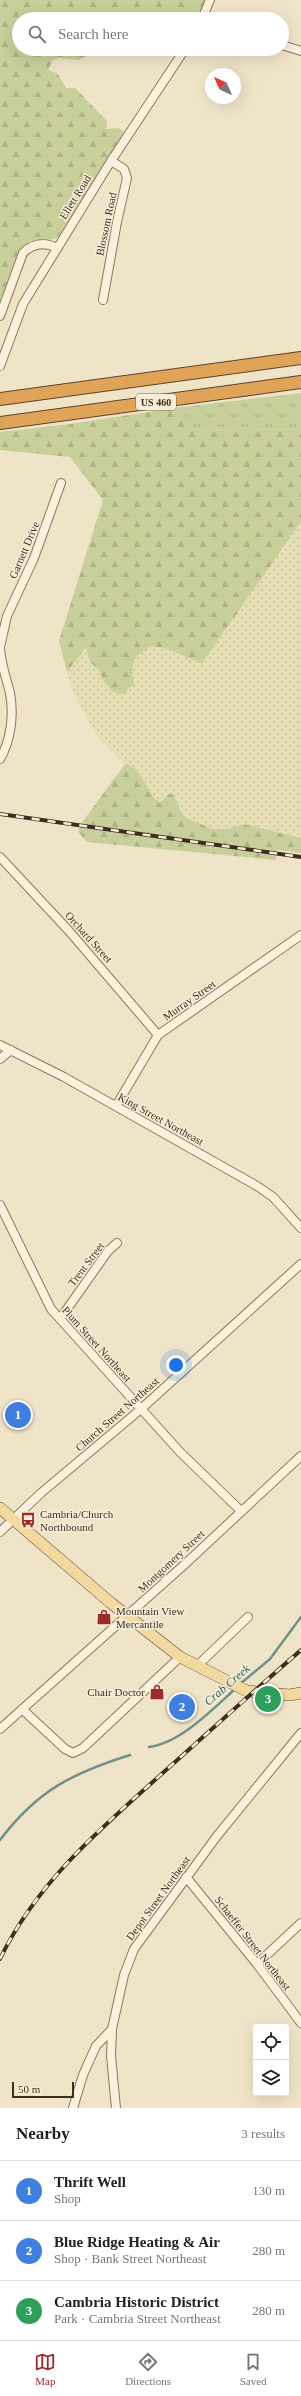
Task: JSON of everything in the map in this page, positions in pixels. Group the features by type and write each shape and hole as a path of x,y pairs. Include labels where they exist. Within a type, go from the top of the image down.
{"highway":[{"name":"US 460","path":"0,398 301,358"},
{"name":"US 460","path":"5,422 301,382"}],"main road":[{"path":"0,1508 12,1520 126,1615 180,1656 237,1687 258,1694 290,1695 301,1693"}],"street":[{"path":"205,12 210,0"},
{"path":"289,47 301,51"},
{"name":"Ellett Road","path":"0,366 23,304 111,161 180,56"},
{"name":"Blossom Road","path":"103,300 117,222 127,178 124,169 111,161"},
{"path":"0,316 23,253 30,246 40,244 57,248"},
{"name":"Garnett Drive","path":"0,759 7,747 11,730 10,694 0,662 0,647 7,616 34,558 61,483"},
{"name":"Orchard Street","path":"0,857 69,930 158,1035"},
{"name":"Murray Street","path":"116,1106 158,1035 301,935"},
{"name":"King Street Northeast","path":"0,1044 116,1106 257,1186 273,1197 301,1228"},
{"path":"0,1060 11,1050"},
{"name":"Plum Street Northeast","path":"0,1205 45,1296 60,1319 180,1452 241,1511"},
{"name":"Trent Street","path":"60,1319 108,1251 117,1243"},
{"name":"Church Street Northeast","path":"0,1532 141,1409 301,1264"},
{"name":"Montgomery Street","path":"0,1729 301,1456"},
{"path":"197,1666 248,1617"},
{"path":"22,1709 65,1749 74,1753 83,1748 180,1656"},
{"name":"Depot Street Northeast","path":"116,2108 111,2056 112,2029 122,1982 134,1949 186,1877 301,1733"},
{"name":"Schaeffer Street Northeast","path":"186,1877 257,1964 301,2023"},
{"path":"257,1964 301,1923"},
{"path":"73,2108 83,2075 96,2046 112,2029"}],"shaded area":[{"path":"301,522 301,838 244,824 227,829 214,829 186,818 180,810 178,802 166,800 160,803 153,798 138,771 125,764 96,735 72,690 67,672 86,647 90,662 99,670 104,682 131,671 135,660 141,652 151,646 164,648 184,656 280,554"}],"green space":[{"path":"0,0 205,0 201,12 12,12 12,56 86,56 79,60 59,58 53,60 48,70 58,74 66,88 75,88 107,121 106,129 119,128 123,131 123,135 58,237 50,240 31,241 23,247 14,262 0,307"},
{"path":"301,393 301,429 191,431 181,409 181,407"},
{"path":"181,407 191,431 301,429 301,522 202,663 164,648 151,646 140,653 134,661 132,671 134,683 124,694 114,692 104,682 99,670 90,662 86,647 67,672 59,641 103,500 70,457 0,450 0,432 70,424"},
{"path":"125,764 136,770 155,799 160,803 169,794 174,794 180,810 186,818 213,829 227,829 244,824 301,838 301,853 277,850 276,860 87,842 78,832 83,821"}],"waterway":[{"name":"Crab Creek","path":"240,1684 270,1659 301,1617"},
{"name":"Crab Creek","path":"149,1747 161,1744 184,1732 206,1716 235,1689"},
{"name":"Crab Creek","path":"0,1840 28,1809 42,1796 57,1786 90,1769 130,1755"}],"railway":[{"path":"0,814 301,857"},
{"path":"0,1959 15,1931 33,1905 52,1880 73,1857 118,1813 301,1650"}],"place":[{"name":"Thrift Well","path":"18,1415"},
{"name":"Cambria/Church Northbound","path":"28,1520"},
{"name":"Mountain View Mercantile","path":"104,1617"},
{"name":"Chair Doctor","path":"157,1692"},
{"name":"Cambria Historic District","path":"268,1699"},
{"name":"Blue Ridge Heating & Air","path":"182,1707"}]}
